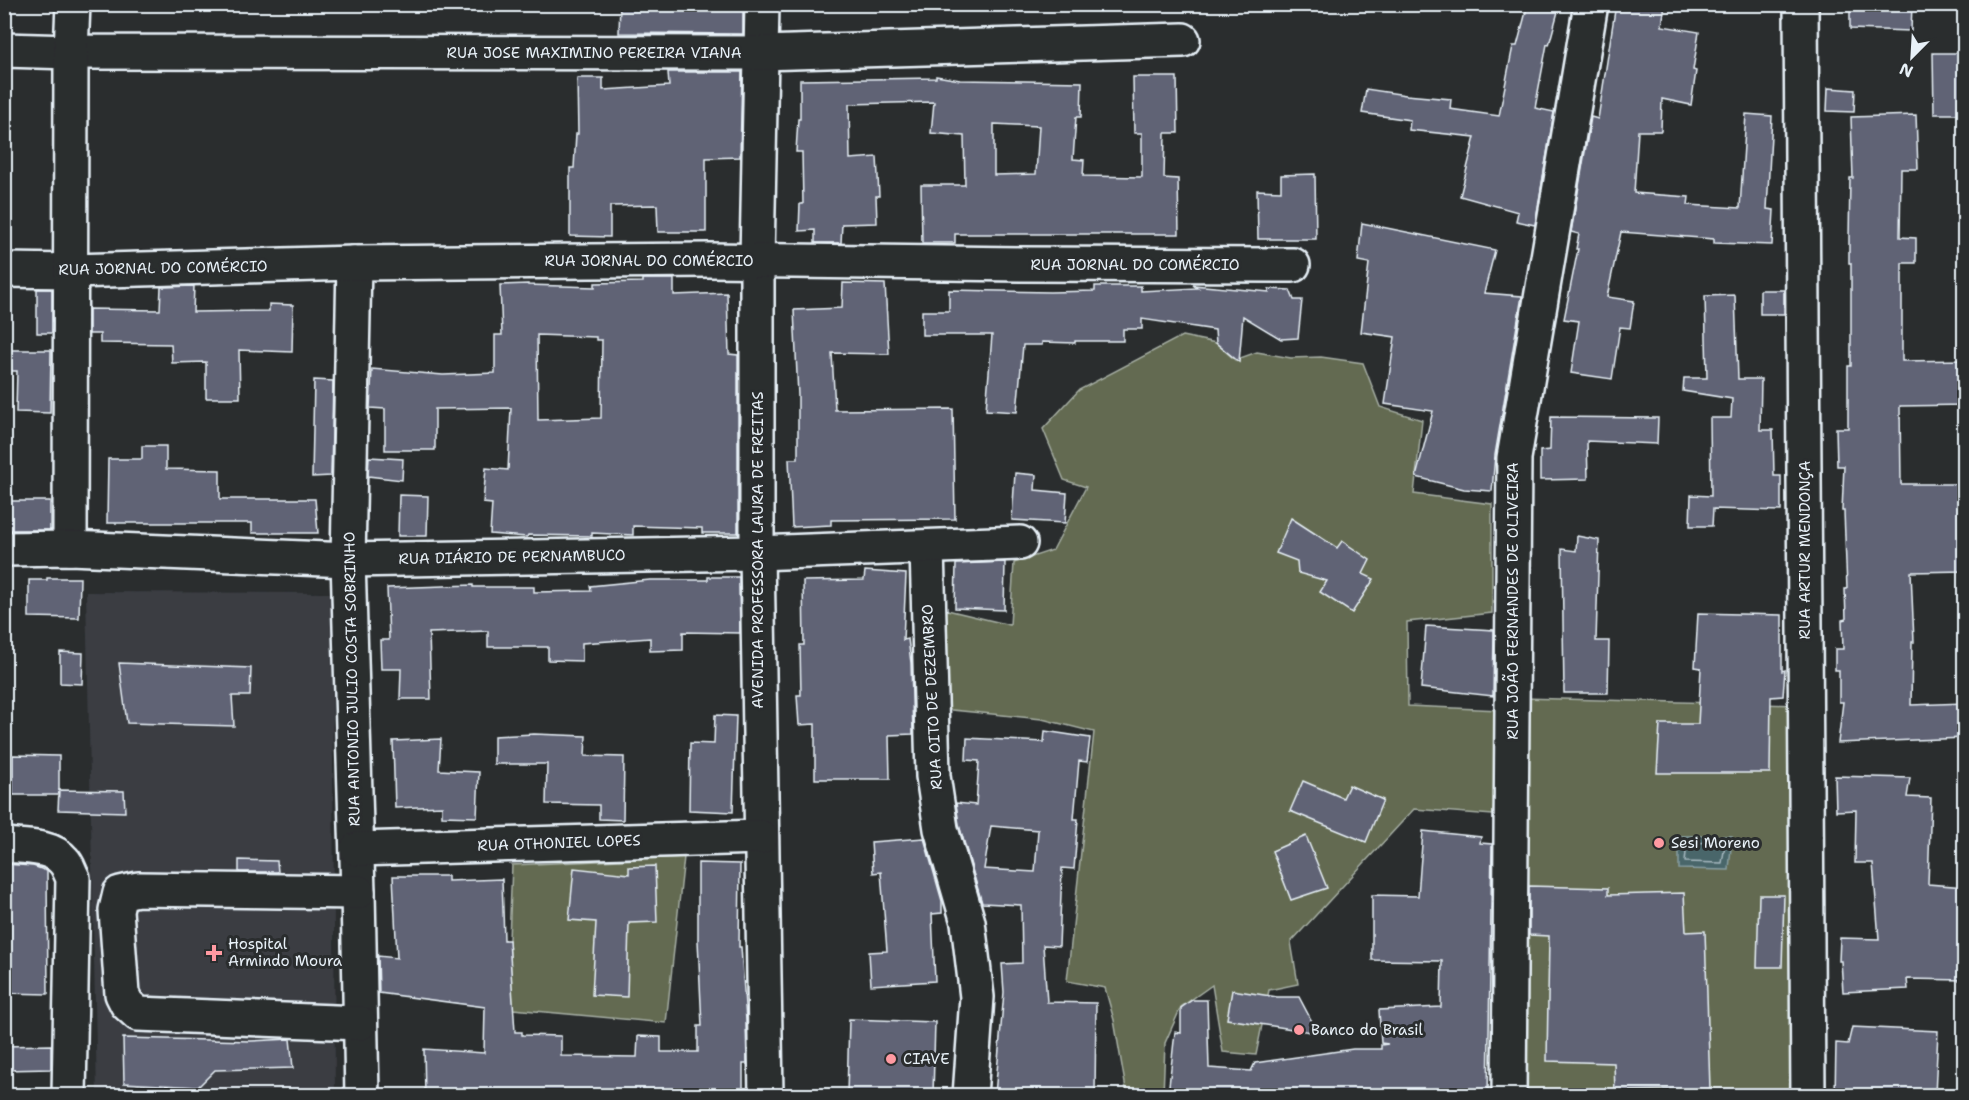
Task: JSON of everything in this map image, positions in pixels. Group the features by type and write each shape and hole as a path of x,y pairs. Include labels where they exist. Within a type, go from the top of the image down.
{"street":[{"path":"70,548 71,52 74,4"},
{"name":"AVENIDA PROFESSORA LAURA DE FREITAS","path":"762,4 757,553 766,1095"},
{"name":"RUA JOÃO FERNANDES DE OLIVEIRA","path":"1509,1095 1514,458 1591,4"},
{"name":"RUA ARTUR MENDONÇA","path":"1802,4 1808,1095"},
{"name":"RUA JOSE MAXIMINO PEREIRA VIANA","path":"4,50 761,53 1183,40"},
{"name":"RUA JORNAL DO COMÉRCIO","path":"4,270 72,271 354,263 758,260 1293,265"},
{"name":"RUA ANTONIO JULIO COSTA SOBRINHO","path":"354,263 348,560 362,1095"},
{"name":"RUA DIÁRIO DE PERNAMBUCO","path":"4,549 70,548 348,560 757,553 1020,543"},
{"name":"RUA OITO DE DEZEMBRO","path":"927,547 933,776 941,829 968,922 977,997 970,1095"},
{"name":"RUA OTHONIEL LOPES","path":"357,849 761,837"},
{"path":"4,845 38,848 56,853 65,862 72,878 69,1095"},
{"path":"358,892 138,889 120,893 116,910 122,994 127,1004 138,1014 360,1023"}],"shaded area":[{"name":"Hospital Armindo Moura","path":"86,592 332,593 335,1095 97,1095"}],"green space":[{"path":"1182,336 1216,343 1235,360 1257,352 1291,358 1321,357 1363,363 1380,407 1422,420 1414,494 1492,504 1492,613 1407,622 1408,706 1500,710 1493,815 1414,809 1291,942 1298,984 1269,990 1256,1055 1223,1052 1212,985 1181,1007 1165,1043 1163,1095 1127,1095 1114,1020 1105,988 1067,981 1094,732 1042,719 942,709 943,609 1010,625 1014,563 1053,550 1086,487 1064,480 1043,429 1079,390"},
{"name":"Sesi Moreno","path":"1521,698 1799,705 1797,1095 1516,1096"},
{"path":"684,857 666,1023 513,1009 509,940 512,865"}],"water":[{"path":"1679,836 1732,836 1729,870 1679,869"}],"building":[{"path":"620,4 743,4 743,34 619,33"},
{"path":"1528,4 1560,4 1549,45 1547,44 1535,108 1554,112 1535,225 1516,221 1518,212 1460,196 1475,137 1409,130 1410,120 1362,113 1366,89 1451,99 1450,109 1499,116 1513,46 1517,46"},
{"path":"1616,4 1665,4 1662,26 1699,32 1693,70 1696,71 1691,105 1662,99 1661,131 1638,131 1634,193 1689,197 1688,205 1740,208 1746,114 1772,116 1767,209 1774,210 1772,245 1714,243 1714,239 1621,232 1607,297 1634,301 1630,328 1620,327 1612,379 1571,373 1579,321 1564,319 1578,249 1576,249 1579,234 1571,232 1591,117 1598,119"},
{"path":"1850,4 1912,4 1911,31 1850,29"},
{"path":"1933,53 1965,53 1965,114 1934,114"},
{"path":"668,72 742,72 740,157 706,158 706,232 658,232 657,205 610,206 610,237 570,236 570,168 574,168 576,134 578,134 577,78 603,78 603,90 669,86"},
{"path":"936,76 960,80 1082,82 1081,117 1076,117 1073,159 1084,160 1083,176 1142,177 1142,133 1134,133 1133,77 1177,77 1178,133 1165,133 1164,178 1178,179 1179,234 955,234 955,243 922,243 921,185 965,185 964,136 931,133 934,102 849,104 850,159 877,157 879,196 876,196 877,223 842,224 841,243 815,243 815,230 799,231 800,204 803,204 802,152 796,152 798,119 800,119 800,80 936,78","holes":["994,124 1039,126 1036,174 994,175"]},
{"path":"1828,88 1855,90 1854,112 1827,111"},
{"path":"1916,115 1918,169 1901,169 1900,237 1916,238 1916,263 1902,263 1902,361 1965,360 1965,405 1900,406 1901,484 1965,484 1965,571 1911,572 1914,642 1912,642 1911,705 1965,703 1965,738 1838,743 1843,702 1839,702 1839,670 1835,670 1835,649 1843,649 1842,620 1846,619 1845,589 1847,589 1844,511 1842,511 1844,466 1837,466 1836,428 1848,428 1848,366 1851,366 1849,239 1850,178 1853,178 1851,117"},
{"path":"1315,174 1316,239 1258,239 1257,190 1281,191 1281,175"},
{"path":"1362,223 1495,250 1484,293 1522,296 1495,455 1492,491 1464,489 1416,477 1433,411 1385,404 1395,337 1361,332 1369,263 1358,261"},
{"path":"643,279 674,279 674,295 727,293 729,354 738,355 738,533 702,533 702,528 633,526 633,535 592,533 592,536 528,535 527,537 490,534 492,504 483,503 486,468 508,470 511,408 435,409 435,450 385,450 385,409 370,408 372,369 443,375 495,373 495,335 502,335 500,285 595,287 595,283 643,282","holes":["537,335 596,337 596,340 602,340 601,418 538,420"]},
{"path":"843,283 885,284 889,354 832,353 835,410 953,409 955,519 831,520 831,525 792,527 789,459 798,459 794,310 842,308"},
{"path":"1193,285 1269,292 1269,289 1290,290 1294,300 1302,300 1298,338 1281,339 1243,316 1239,362 1216,343 1215,330 1142,319 1142,329 1123,329 1123,341 1042,342 1042,345 1023,345 1017,412 986,410 992,335 922,335 922,311 949,311 949,290 1095,291 1095,286 1141,286 1141,291 1198,288"},
{"path":"194,286 193,312 269,311 269,304 293,305 292,352 239,350 240,398 206,398 206,362 172,363 171,344 100,343 100,334 89,334 89,309 160,310 161,287"},
{"path":"37,289 52,289 52,333 37,333"},
{"path":"1760,290 1784,290 1784,314 1760,314"},
{"path":"1735,295 1738,379 1761,379 1760,430 1773,430 1774,476 1781,476 1781,511 1713,509 1712,526 1690,526 1691,495 1711,496 1710,418 1731,418 1732,399 1683,391 1684,378 1707,378 1705,296"},
{"path":"9,350 51,350 50,413 16,412 17,371 9,371"},
{"path":"314,380 333,381 331,476 312,477"},
{"path":"1551,417 1658,418 1657,444 1587,441 1588,479 1540,480 1540,451 1550,450"},
{"path":"142,446 166,446 166,469 220,470 220,499 315,499 318,533 252,533 252,523 107,523 108,459 142,459"},
{"path":"369,457 403,459 402,480 368,476"},
{"path":"1015,473 1036,475 1035,490 1067,493 1065,523 1012,520"},
{"path":"399,495 428,496 427,536 398,536"},
{"path":"4,501 50,501 50,530 4,530"},
{"path":"1291,518 1337,548 1342,541 1370,560 1363,574 1374,579 1352,613 1320,592 1327,581 1298,573 1297,561 1276,553"},
{"path":"1577,536 1599,540 1596,641 1609,641 1608,693 1564,693 1562,549 1576,551"},
{"path":"1005,562 1004,610 955,608 956,564"},
{"path":"865,571 906,574 903,640 908,639 911,663 913,734 889,735 890,779 815,779 815,724 799,725 797,695 801,695 800,645 804,645 803,581 864,580"},
{"path":"708,577 739,577 740,633 683,632 683,650 650,651 650,638 582,643 582,661 548,660 548,647 488,647 488,631 429,633 431,699 400,699 401,669 381,669 380,640 389,640 387,588 473,585 473,587 534,587 534,592 591,591 590,586 650,580 708,580"},
{"path":"47,578 80,578 79,618 29,617 29,580 47,580"},
{"path":"1698,613 1782,615 1782,671 1785,670 1783,696 1771,697 1770,773 1657,773 1660,724 1698,724 1701,668 1695,667"},
{"path":"1426,626 1494,630 1493,696 1421,688"},
{"path":"60,652 83,653 82,684 60,683"},
{"path":"119,663 251,668 250,696 232,696 234,726 127,723"},
{"path":"715,715 736,716 733,812 689,810 690,743 714,744"},
{"path":"1045,731 1090,738 1087,762 1079,761 1074,819 1078,819 1074,869 1062,868 1059,946 1043,945 1047,1002 1096,1003 1095,1095 995,1095 1004,992 1002,964 1022,963 1021,905 982,903 959,825 956,803 976,805 979,761 966,760 967,738 1044,742","holes":["991,826 1038,830 1035,872 984,869"]},
{"path":"534,734 586,736 585,756 624,757 623,820 599,819 599,805 546,804 547,764 494,764 494,736"},
{"path":"441,739 439,770 479,772 477,817 442,816 442,806 395,808 393,741"},
{"path":"13,755 59,756 59,795 13,795"},
{"path":"1835,776 1910,778 1907,797 1931,798 1928,884 1965,887 1965,980 1907,979 1908,989 1843,992 1841,961 1839,961 1840,938 1879,939 1873,863 1855,863 1856,810 1836,811"},
{"path":"1303,781 1343,798 1349,785 1383,800 1366,842 1290,811"},
{"path":"59,790 124,791 125,812 58,810"},
{"path":"1423,831 1481,837 1480,843 1492,844 1488,1095 1168,1095 1175,1032 1181,1033 1181,1008 1192,1000 1207,1000 1209,1068 1251,1071 1255,1063 1353,1049 1381,1049 1381,1045 1388,1044 1381,1043 1379,1010 1441,1007 1442,961 1372,960 1372,895 1418,896"},
{"path":"1306,836 1327,888 1291,900 1272,851"},
{"path":"924,838 942,901 942,913 932,914 935,981 871,985 869,952 887,951 881,872 873,873 871,842"},
{"path":"239,860 277,861 278,872 239,872"},
{"path":"698,863 740,864 739,947 741,947 747,1064 743,1064 743,1095 425,1095 424,1049 484,1053 485,1007 379,993 378,956 397,958 393,876 448,876 448,881 502,879 504,940 509,940 515,1032 522,1032 522,1035 561,1036 561,1056 637,1057 638,1036 661,1037 661,1052 698,1052 698,1026 702,1026 698,940"},
{"path":"4,864 33,866 47,871 48,994 4,993"},
{"path":"655,866 657,922 629,923 627,997 592,995 596,922 569,920 574,868 629,874 629,867"},
{"path":"1529,886 1608,888 1608,895 1684,893 1686,932 1705,931 1710,1089 1615,1091 1614,1063 1547,1061 1549,936 1529,935"},
{"path":"1759,895 1784,895 1782,967 1757,967"},
{"path":"1232,990 1277,997 1299,997 1318,1033 1227,1019"},
{"name":"CIAVE","path":"849,1019 935,1022 933,1095 847,1095"},
{"path":"1852,1027 1938,1031 1935,1095 1835,1095 1836,1043 1848,1044"},
{"path":"123,1038 251,1041 290,1039 293,1068 215,1070 198,1087 124,1083"},
{"path":"51,1045 51,1069 4,1070 4,1046"}],"place":[{"name":"Sesi Moreno","path":"1659,843"},
{"name":"Hospital Armindo Moura","path":"214,953"},
{"name":"Banco do Brasil","path":"1299,1030"},
{"name":"CIAVE","path":"891,1059"}]}
